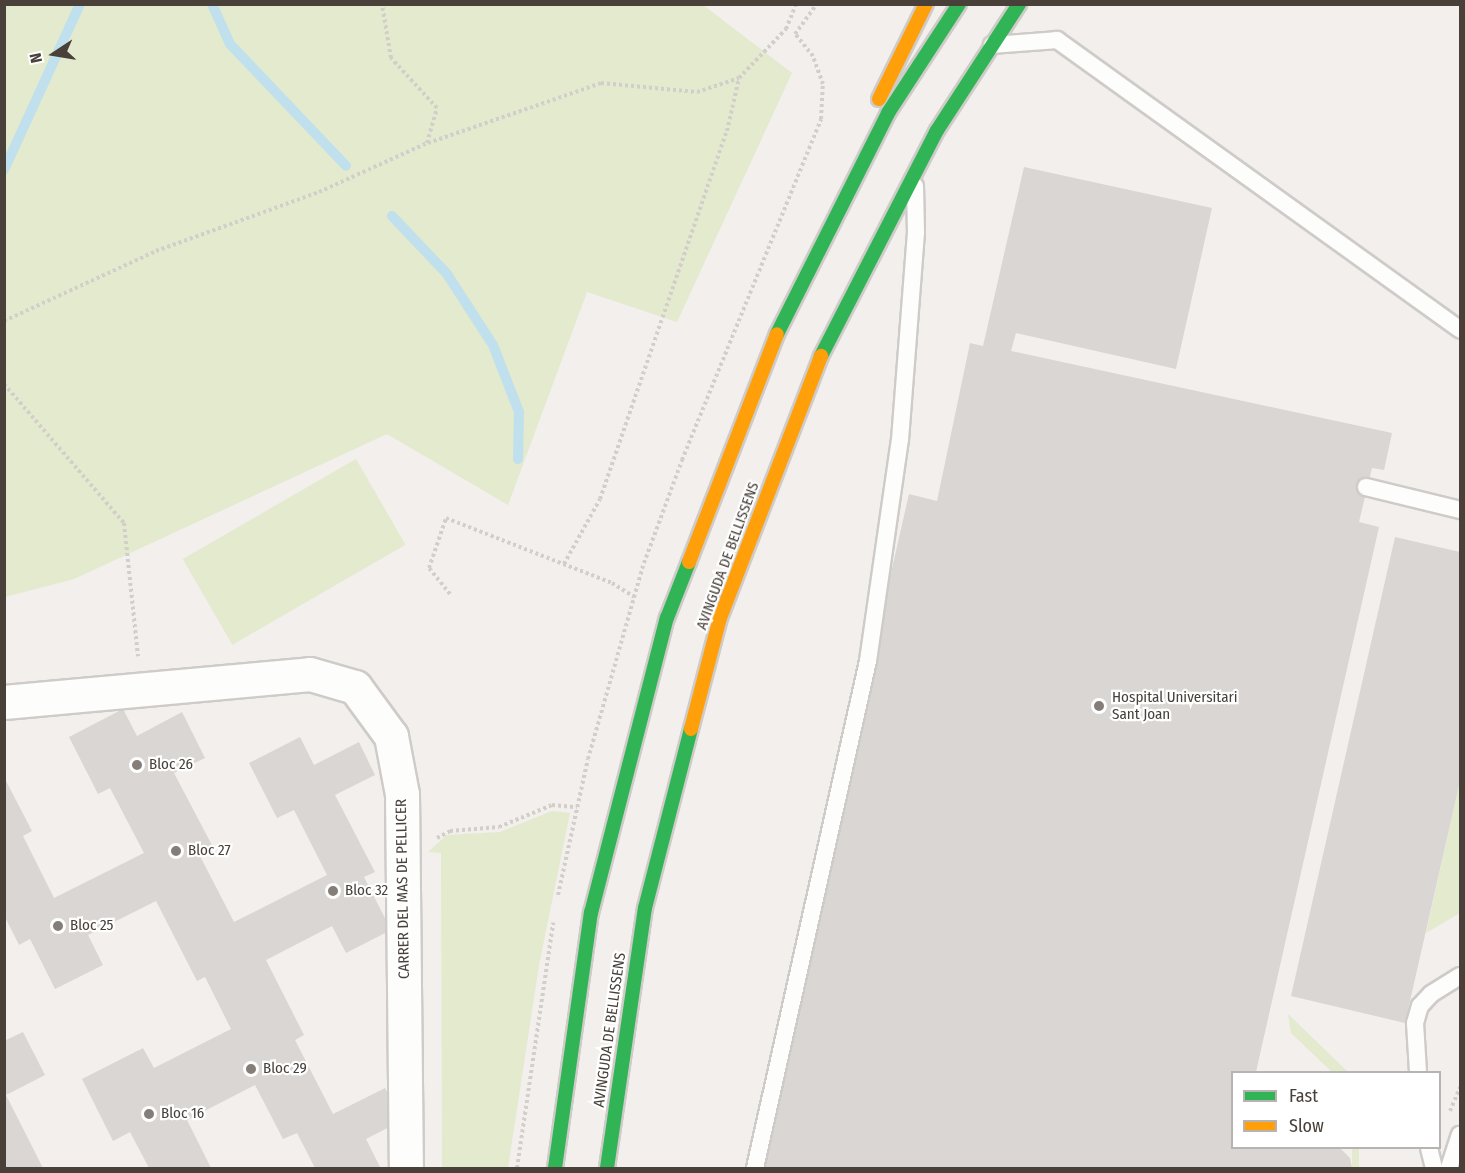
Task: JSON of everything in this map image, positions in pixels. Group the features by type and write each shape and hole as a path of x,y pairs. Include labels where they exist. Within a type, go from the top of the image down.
{"main road":[{"path":"555,1168 591,913 667,618 777,335 900,50 926,4"},
{"path":"777,335 888,113 958,4"},
{"name":"AVINGUDA DE BELLISSENS","path":"607,1168 645,908 720,618 823,351 914,173 991,45 1019,4"}],"street":[{"name":"CARRER DEL MAS DE PELLICER","path":"4,702 310,674 355,687 391,736 404,815 406,1168"}],"lane":[{"path":"991,45 1057,40 1461,330"},
{"path":"755,1168 868,661 900,440 916,233 914,173"},
{"path":"1366,488 1461,510"},
{"path":"1418,1071 1415,1023 1420,1006 1431,994 1461,976"},
{"path":"1449,1168 1461,1135"},
{"path":"1429,1149 1434,1168"}],"path":[{"path":"382,4 391,58 437,108 427,143"},
{"path":"4,321 156,251 319,192 427,143 602,82 697,93 739,78 786,29 796,4"},
{"path":"564,564 600,499 727,131 739,78"},
{"path":"4,384 124,523 141,690"},
{"path":"450,594 429,567 446,518 612,583 667,618"},
{"path":"427,842 450,831 499,827 552,805 577,807"}],"green space":[{"path":"6,5 703,5 792,73 677,322 587,292 508,505 387,434 74,579 5,597"},
{"path":"356,459 406,545 232,645 183,559"},
{"path":"1460,781 1460,913 1426,933"},
{"path":"552,811 570,813 539,965 508,1168 442,1168 441,853 428,852 447,835 500,832"},
{"path":"1288,1014 1347,1071 1331,1071 1291,1033"},
{"path":"1352,1149 1359,1149 1359,1168 1352,1168"}],"building":[{"name":"Hospital Universitari Sant Joan","path":"1024,167 1212,208 1176,369 1016,333 1011,351 1392,433 1384,470 1372,468 1359,522 1379,527 1256,1071 1231,1071 1231,1149 1341,1149 1350,1158 1352,1168 755,1168 909,494 937,501 970,343 983,346"},
{"path":"1395,537 1460,552 1460,781 1405,1023 1291,996"},
{"path":"123,709 137,736 182,712 205,758 174,773 214,849 200,856 234,922 327,875 294,810 277,818 249,763 300,737 314,765 359,742 375,775 335,795 375,872 364,877 391,930 346,953 332,926 266,960 304,1035 295,1040 333,1114 385,1088 401,1121 366,1139 380,1167 315,1168 297,1133 283,1139 255,1085 187,1120 211,1168 149,1168 130,1132 113,1141 82,1079 143,1048 154,1068 231,1029 205,977 197,981 156,901 88,935 103,965 55,989 30,939 19,945 4,915 4,777 32,831 23,836 54,898 144,853 110,788 98,794 69,737"},
{"path":"23,1032 45,1075 6,1095 43,1168 4,1168 4,1041"}],"waterway":[{"path":"4,170 80,4"},
{"path":"212,4 230,44 346,166"},
{"path":"392,216 447,274 493,345 519,412 518,459"}],"traffic: fast":[{"path":"777,334 888,113 959,4"},
{"path":"821,356 936,132 1019,4"},
{"path":"555,1168 591,913 667,618 689,562"},
{"path":"607,1168 645,908 691,729"}],"traffic: slow":[{"path":"879,99 926,4"},
{"path":"689,562 777,334"},
{"path":"691,729 720,618 821,356"}],"place":[{"name":"Hospital Universitari Sant Joan","path":"1099,706"},
{"name":"Bloc 26","path":"137,765"},
{"name":"Bloc 27","path":"176,851"},
{"name":"Bloc 32","path":"333,891"},
{"name":"Bloc 25","path":"58,926"},
{"name":"Bloc 29","path":"251,1069"},
{"name":"Bloc 16","path":"149,1114"}]}
